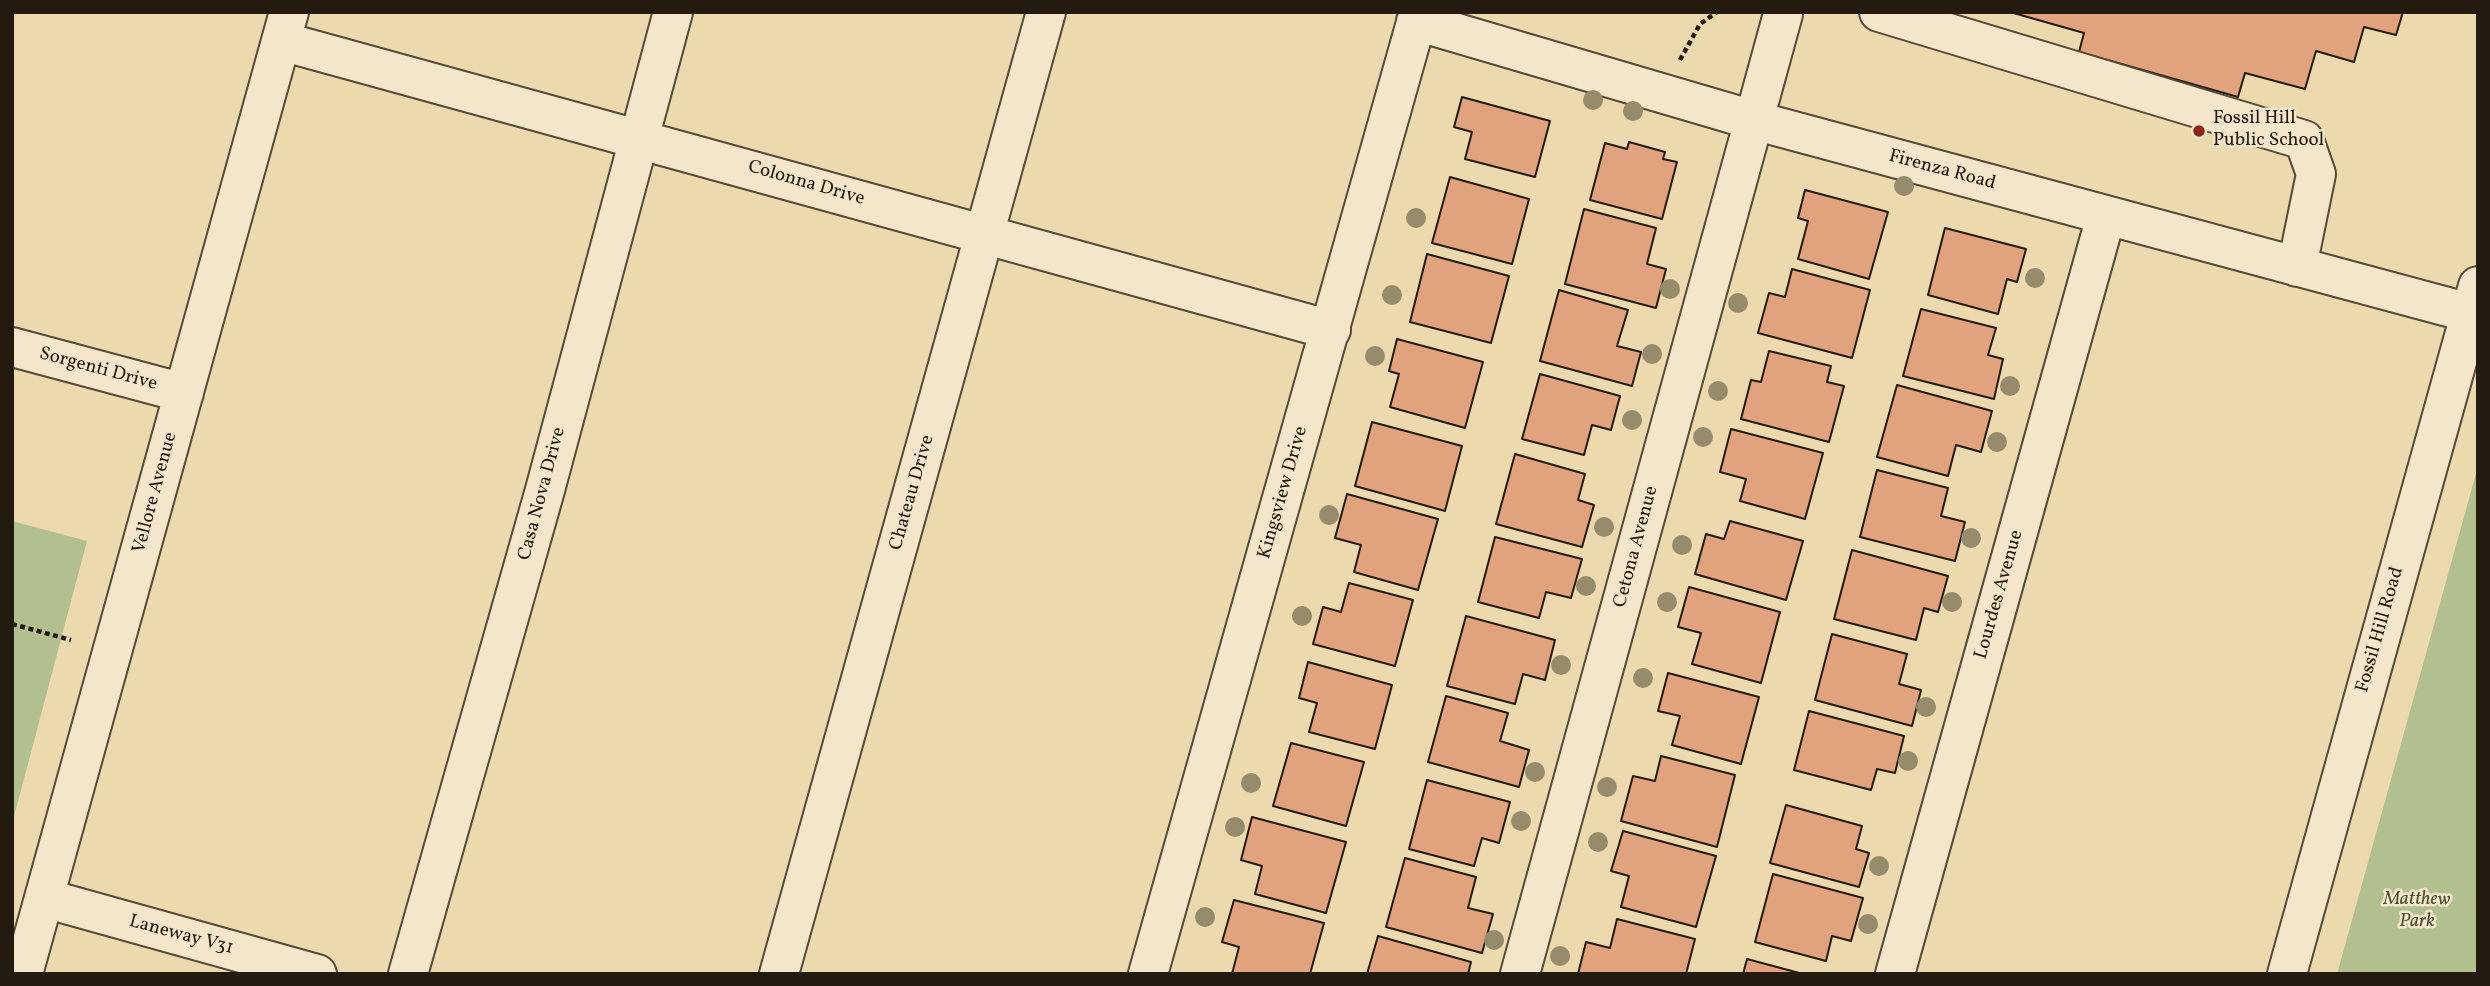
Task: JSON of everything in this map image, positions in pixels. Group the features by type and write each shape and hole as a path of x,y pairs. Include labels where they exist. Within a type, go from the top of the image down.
{"street":[{"name":"Casa Nova Drive","path":"408,974 545,490 673,12"},
{"name":"Chateau Drive","path":"779,974 1046,12"},
{"path":"1879,12 2304,139 2316,174 2297,267"},
{"name":"Cetona Avenue","path":"1520,974 1753,120 1789,13"},
{"name":"Firenza Road","path":"1418,17 1753,120 2106,216 2297,267 2474,300"},
{"name":"Kingsview Drive","path":"1148,974 1418,17"},
{"name":"Colonna Drive","path":"285,27 638,137 1331,330"},
{"name":"Vellore Avenue","path":"23,974 285,27"},
{"name":"Lourdes Avenue","path":"1895,974 2106,216"},
{"name":"Fossil Hill Road","path":"2287,974 2474,300"},
{"name":"Sorgenti Drive","path":"12,346 184,393"},
{"name":"Laneway V31","path":"44,898 317,974"}],"path":[{"path":"1679,62 1700,24 1717,12"},
{"path":"12,624 71,640"}],"green space":[{"name":"Matthew Park","path":"2478,466 2478,974 2337,974 2475,477"},
{"path":"12,521 87,541 12,824"}],"building":[{"path":"2010,12 2403,12 2396,35 2364,27 2354,62 2316,51 2305,89 2245,73 2238,97 2079,52 2084,33"},
{"path":"1462,97 1550,121 1535,177 1465,159 1472,132 1454,127"},
{"path":"1629,142 1665,152 1663,159 1677,162 1662,219 1590,200 1605,143 1627,149"},
{"path":"1450,177 1529,199 1512,264 1432,243"},
{"path":"1805,190 1888,212 1869,279 1798,259 1808,221 1798,218"},
{"path":"1584,209 1656,228 1647,264 1666,269 1656,308 1565,284"},
{"path":"1945,228 2026,249 2017,282 2007,279 1998,314 1928,295"},
{"path":"1427,254 1509,276 1491,343 1410,322"},
{"path":"1792,269 1870,290 1852,358 1758,333 1769,293 1785,297"},
{"path":"1559,290 1628,310 1617,346 1641,352 1632,386 1540,361"},
{"path":"1921,309 1996,328 1988,355 2003,359 1994,399 1903,376"},
{"path":"1397,339 1483,362 1465,428 1390,407 1399,374 1389,371"},
{"path":"1769,351 1831,366 1827,382 1844,386 1829,442 1741,419 1751,380 1761,382"},
{"path":"1540,374 1620,396 1611,430 1592,425 1584,455 1522,439"},
{"path":"1897,385 1992,411 1981,452 1956,445 1948,476 1877,457"},
{"path":"1372,422 1462,446 1445,511 1355,486"},
{"path":"1731,429 1823,453 1805,519 1740,501 1746,479 1720,472"},
{"path":"1515,454 1585,474 1578,500 1594,505 1582,547 1496,524"},
{"path":"1877,470 1948,488 1941,516 1965,522 1955,561 1860,537"},
{"path":"1347,494 1438,519 1418,590 1354,572 1361,545 1335,538"},
{"path":"1730,521 1803,541 1786,600 1695,574 1706,534 1724,539"},
{"path":"1495,537 1582,559 1571,598 1546,592 1539,618 1478,602"},
{"path":"1852,550 1948,576 1938,612 1924,608 1916,640 1834,619"},
{"path":"1349,583 1413,600 1395,666 1313,644 1323,607 1341,612"},
{"path":"1689,587 1780,612 1761,683 1692,664 1701,633 1678,627"},
{"path":"1466,616 1555,640 1545,680 1523,674 1515,704 1447,686"},
{"path":"1832,634 1907,654 1899,684 1921,690 1912,726 1815,700"},
{"path":"1308,662 1392,685 1375,749 1309,732 1317,703 1299,698"},
{"path":"1668,673 1759,697 1741,764 1672,745 1680,716 1658,711"},
{"path":"1446,696 1508,713 1500,741 1529,750 1519,787 1428,762"},
{"path":"1809,711 1904,736 1895,773 1877,769 1871,790 1794,770"},
{"path":"1291,743 1364,762 1346,826 1273,806"},
{"path":"1661,756 1735,775 1717,847 1621,821 1633,776 1655,781"},
{"path":"1427,780 1510,802 1499,843 1482,838 1474,866 1409,849"},
{"path":"1786,805 1862,826 1856,849 1869,853 1859,887 1770,863"},
{"path":"1252,817 1346,842 1326,913 1255,894 1262,866 1241,860"},
{"path":"1623,831 1716,856 1696,927 1621,907 1629,876 1611,871"},
{"path":"1405,858 1476,877 1468,908 1493,914 1482,953 1386,927"},
{"path":"1773,874 1863,898 1851,941 1832,936 1826,961 1755,942"},
{"path":"1234,900 1324,923 1310,974 1232,974 1239,947 1222,942"},
{"path":"1617,919 1695,939 1686,974 1578,974 1586,942 1610,948"},
{"path":"1378,936 1471,962 1468,974 1367,974"},
{"path":"1747,959 1803,974 1743,974"}],"place":[{"name":"Fossil Hill Public School","path":"2199,131"}]}
